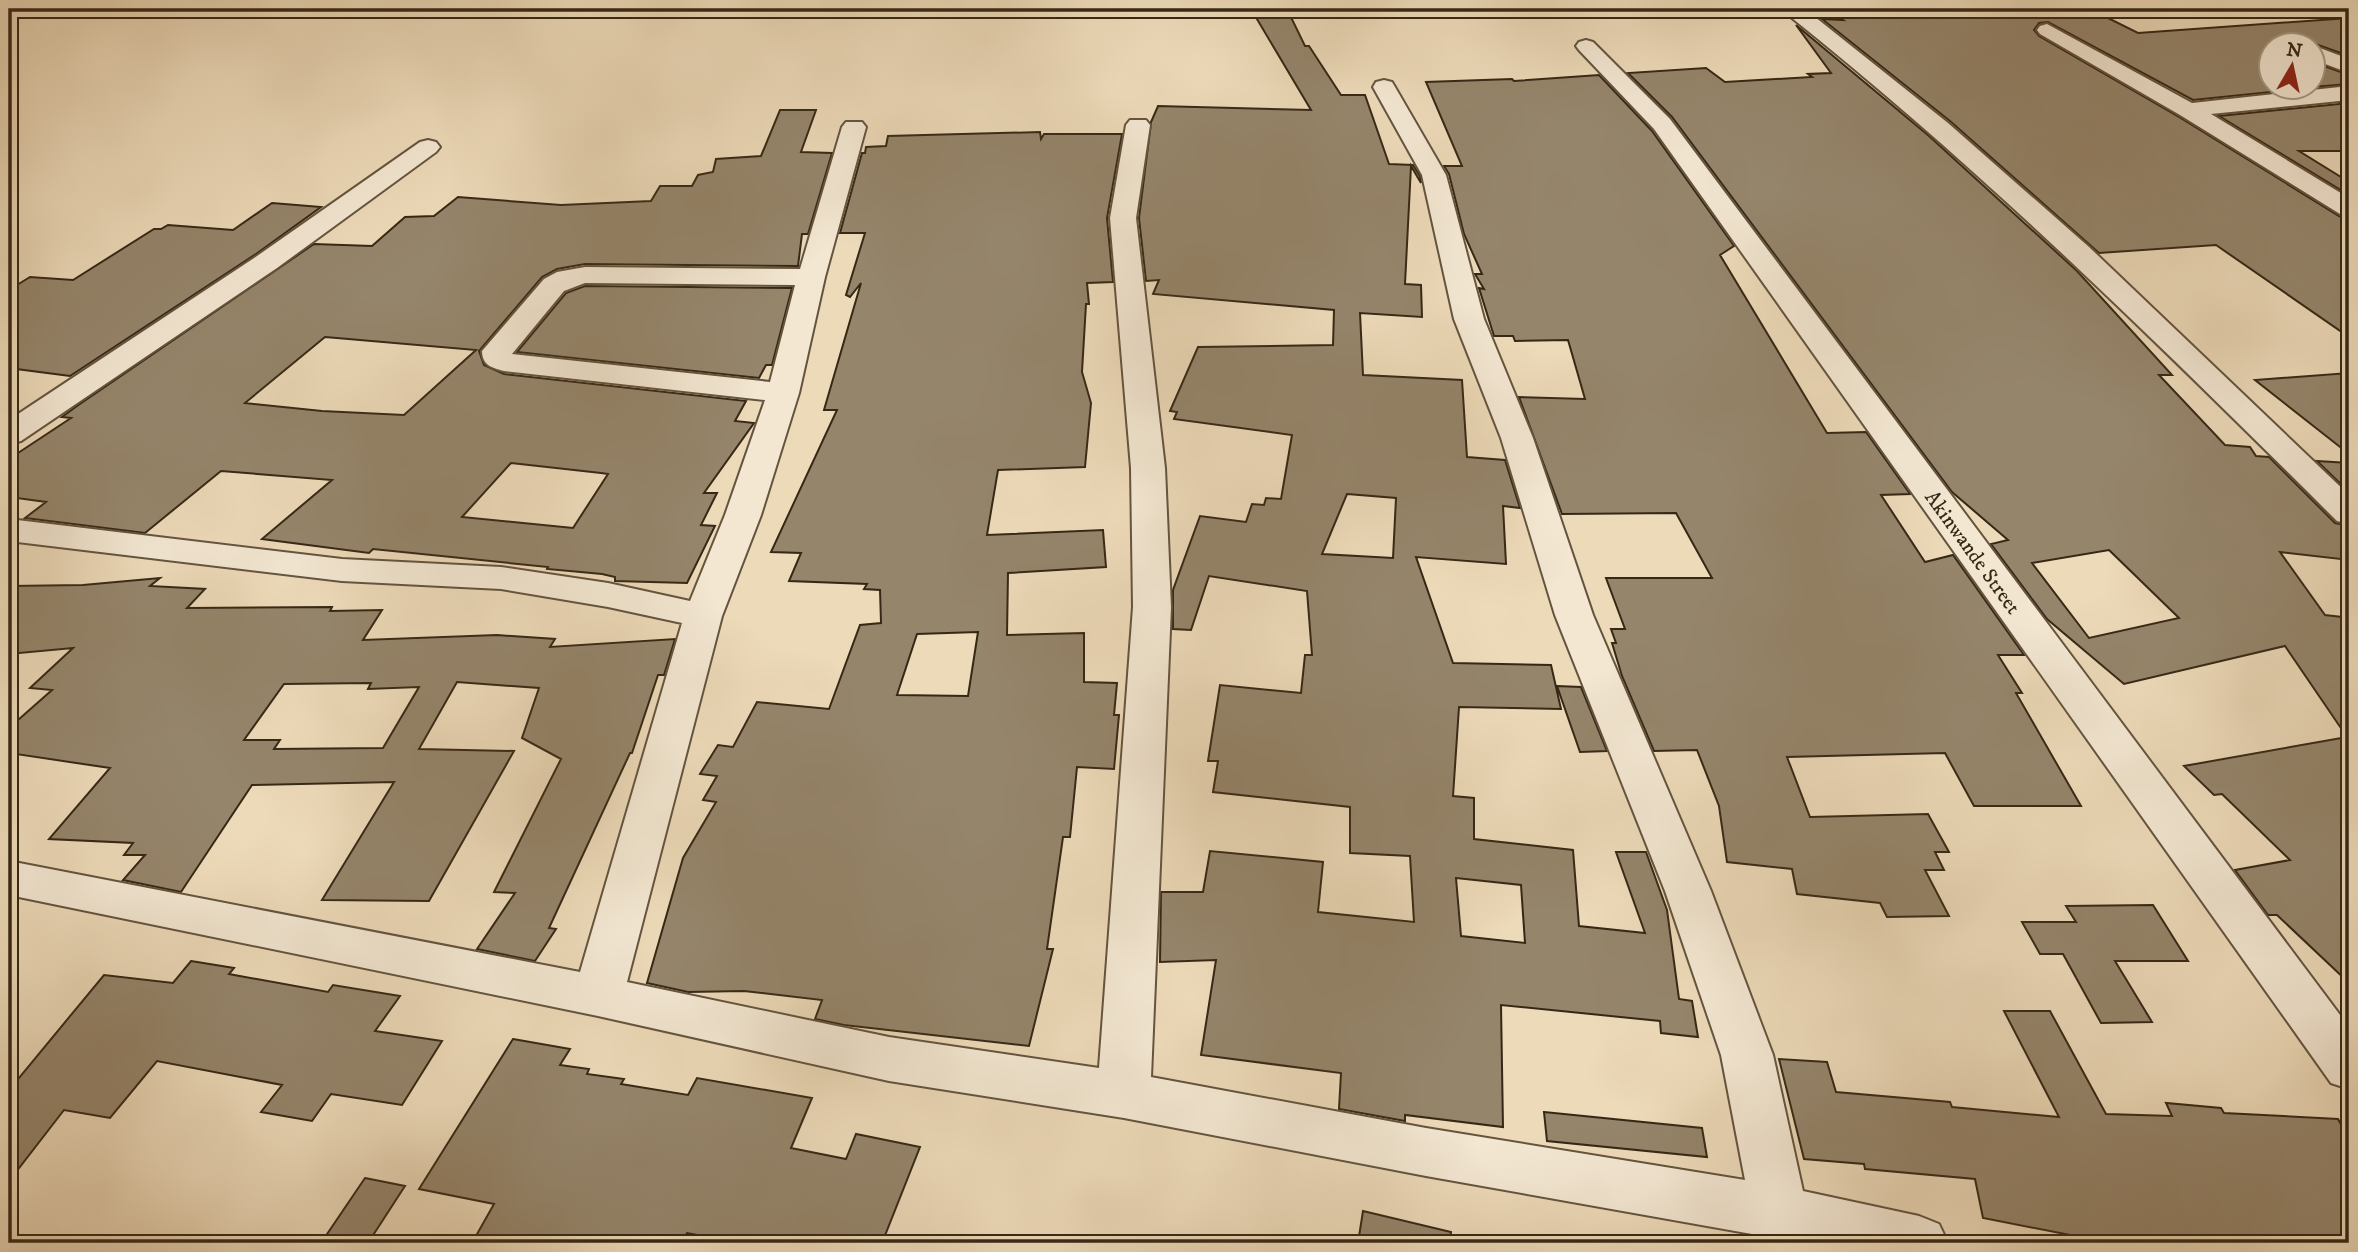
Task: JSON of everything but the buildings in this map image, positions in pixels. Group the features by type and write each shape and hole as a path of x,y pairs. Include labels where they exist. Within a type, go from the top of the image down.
{"street":[{"path":"1794,10 1870,67 1949,133 2085,258 2349,514"},
{"path":"2047,30 2188,110 2349,209"},
{"name":"Akinwande Street","path":"1586,46 1662,124 2349,1068"},
{"path":"2326,57 2349,68"},
{"path":"1384,87 1434,175 1469,319 1517,438 1574,615 1688,891 1747,1055 1779,1212"},
{"path":"2188,110 2349,93"},
{"path":"1124,1095 1152,607 1148,468 1123,218 1138,125"},
{"path":"598,996 703,616 743,515 783,393 811,277 854,127"},
{"path":"9,433 267,262 428,147"},
{"path":"783,393 504,362 497,358 497,351 554,285 568,278 585,275 811,277"},
{"path":"9,398 57,402"},
{"path":"9,530 342,570 501,578 608,595 703,616"},
{"path":"9,878 598,996 889,1059 1124,1095 1426,1152 1779,1212 1919,1243"}]}
